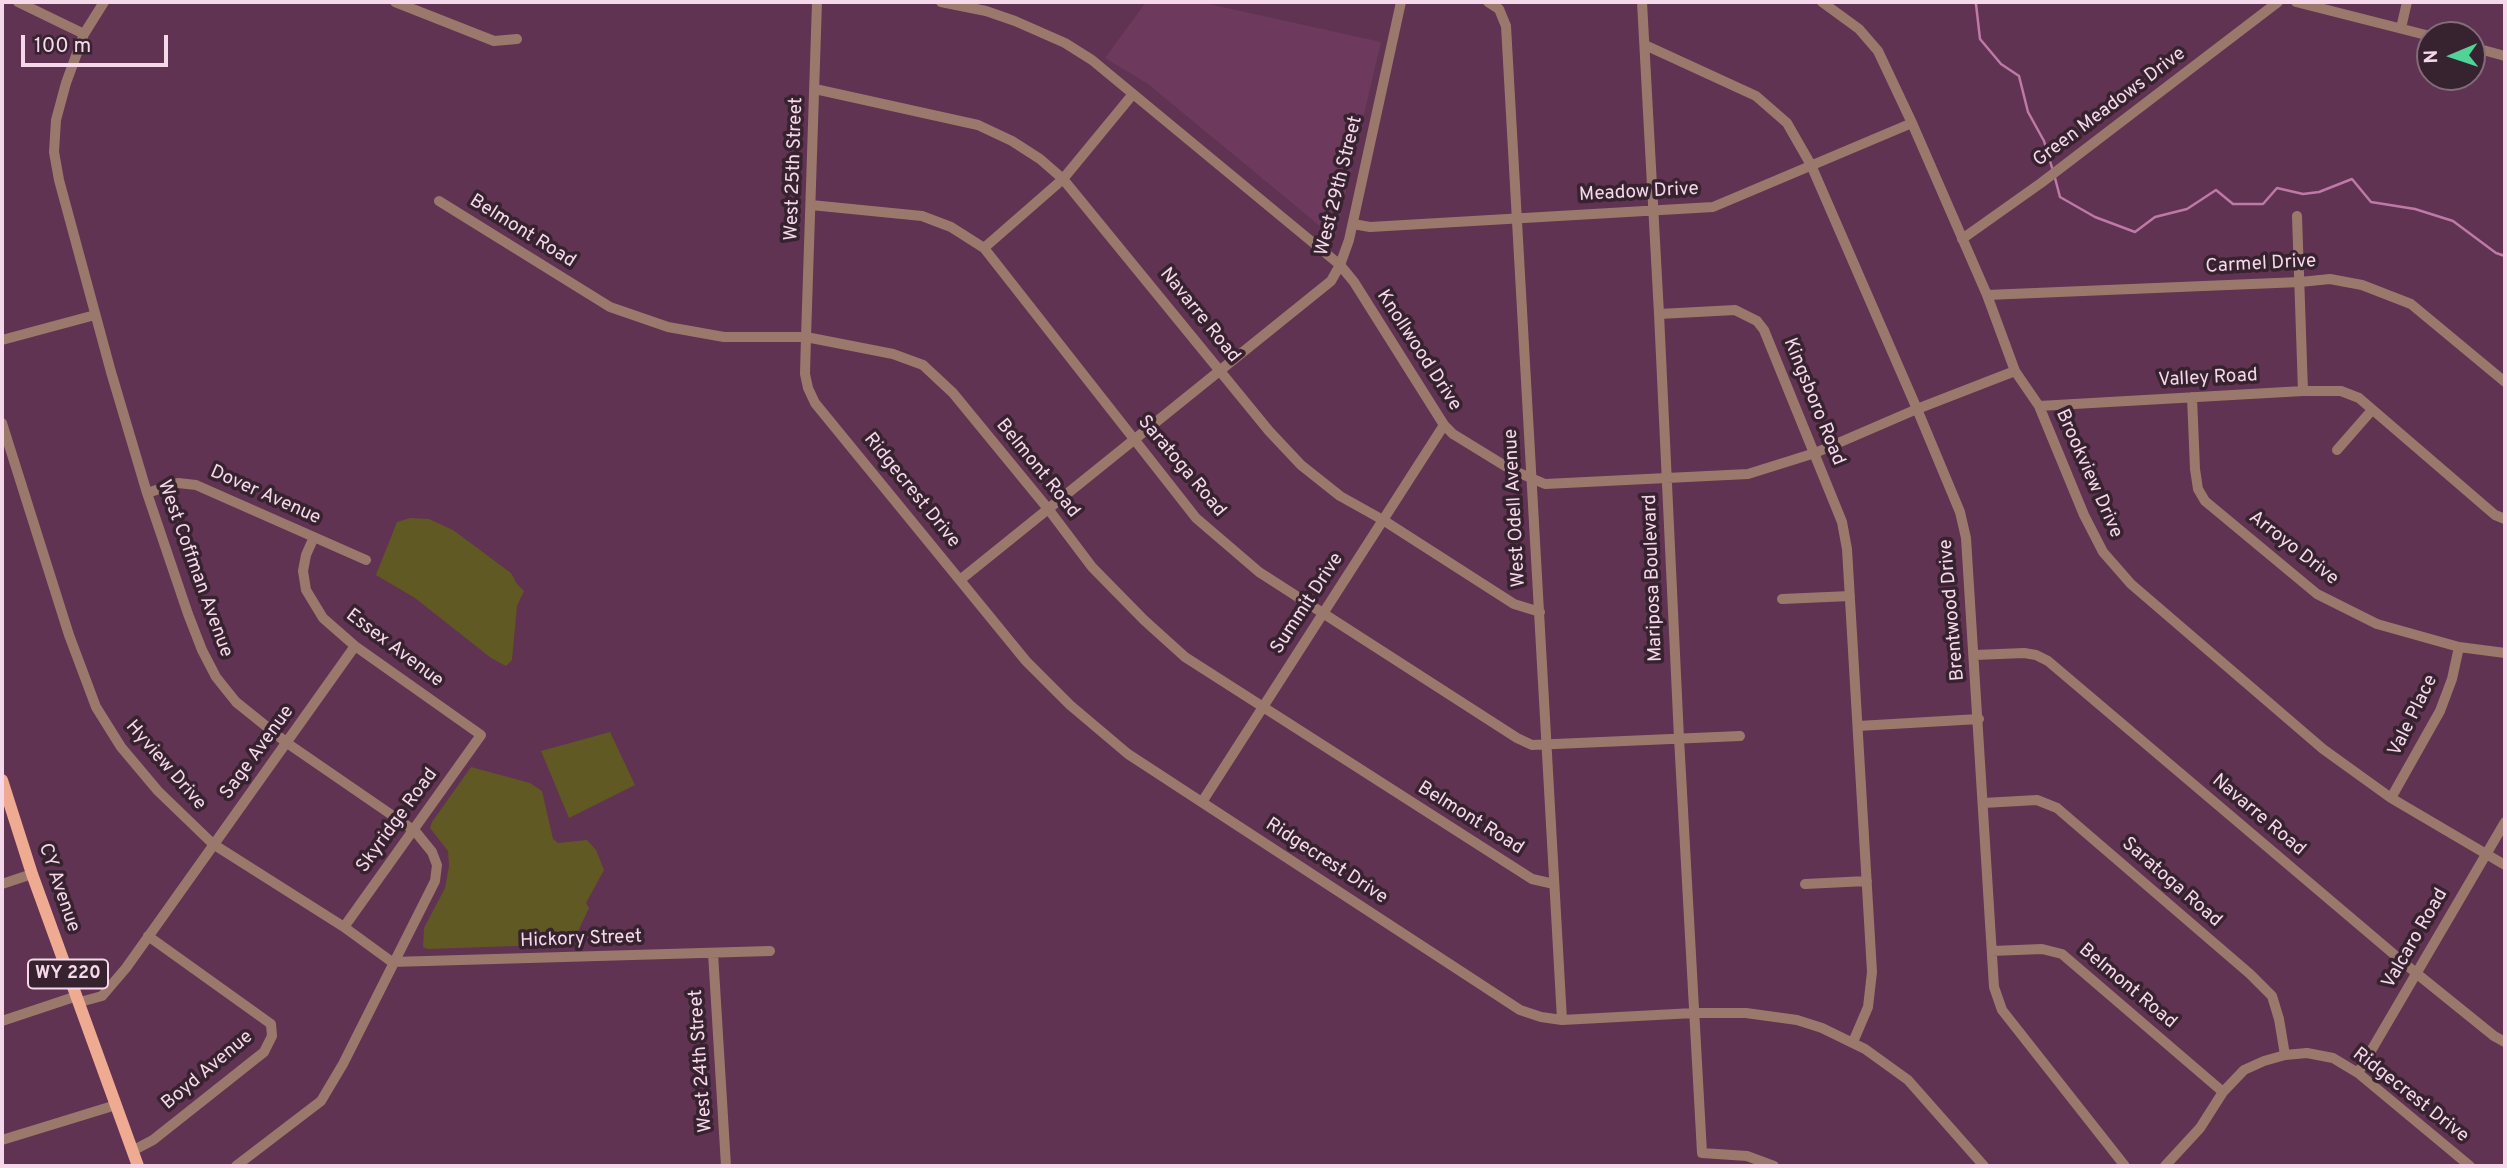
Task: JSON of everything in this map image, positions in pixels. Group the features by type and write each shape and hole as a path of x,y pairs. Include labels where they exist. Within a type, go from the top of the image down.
{"main road":[{"name":"CY Avenue","path":"2,780 32,874 138,1166"}],"street":[{"path":"18,2 84,34"},
{"name":"West Coffman Avenue","path":"104,2 84,34 66,83 56,120 54,152 94,315 147,493 188,614 216,677 236,702 287,743 415,831 432,852 436,865 435,881 343,1064 321,1101 236,1166"},
{"path":"395,2 494,41 517,38"},
{"name":"West 25th Street","path":"806,337 817,2"},
{"name":"Knollwood Drive","path":"941,2 996,15 1065,43 1092,60 1340,265 1354,282 1444,425 1453,434 1510,469 1545,484 1748,474 1815,453 2015,371"},
{"name":"West 29th Street","path":"960,580 1331,281 1340,265 1353,224 1401,2"},
{"name":"West Odell Avenue","path":"1488,2 1499,9 1506,26 1562,1020"},
{"name":"Mariposa Boulevard","path":"1642,2 1702,1153 1747,1156 1774,1166"},
{"name":"Brookview Drive","path":"1822,2 1859,29 1878,51 1987,295 2015,371 2039,406 2103,552 2131,584 2323,750 2391,798 2505,865"},
{"name":"Green Meadows Drive","path":"1962,239 2041,184 2278,2"},
{"path":"2296,2 2416,32"},
{"path":"2401,28 2407,2"},
{"name":"Brentwood Drive","path":"1644,45 1756,96 1787,123 1811,165 1917,409 1960,512 1966,538 1994,987 2002,1010 2125,1166"},
{"path":"2486,51 2505,56"},
{"name":"Navarre Road","path":"815,89 978,125 1012,141 1040,159 1063,179 1269,430 1301,465 1340,496 1383,520 1514,604 1540,611"},
{"path":"984,248 1063,179 1133,94"},
{"name":"Meadow Drive","path":"1353,224 1370,227 1713,206 1912,123"},
{"name":"Belmont Road","path":"439,201 610,307 668,327 724,337 806,337 893,354 923,365 953,393 1049,510 1092,568 1185,657 1532,879 1554,884"},
{"name":"Saratoga Road","path":"811,205 922,216 951,227 984,248 1196,518 1259,572 1517,738 1532,745 1740,736"},
{"path":"2297,216 2303,391"},
{"name":"Carmel Drive","path":"1987,295 2330,279 2362,285 2412,304 2505,382"},
{"name":"Kingsboro Road","path":"1659,314 1735,310 1757,321 1765,330 1842,522 1847,549 1872,988 1863,1020 1853,1042"},
{"path":"2,340 94,315"},
{"name":"Ridgecrest Drive","path":"806,337 806,374 808,388 815,403 1026,661 1070,705 1128,754 1520,1010 1562,1020 1746,1013 1797,1020 1822,1028 1853,1042 1908,1080 1984,1166"},
{"name":"Valley Road","path":"2039,406 2341,391 2358,398 2505,519"},
{"name":"Arroyo Drive","path":"2192,397 2195,468 2198,489 2205,501 2317,594 2377,624 2459,647 2505,653"},
{"path":"2337,450 2372,410"},
{"name":"Hyview Drive","path":"2,423 69,635 96,707 121,747 212,844 344,928 392,962"},
{"name":"Summit Drive","path":"1202,802 1444,425"},
{"name":"Dover Avenue","path":"147,493 178,483 196,485 366,560"},
{"name":"Essex Avenue","path":"314,537 303,571 306,590 323,618 355,646 481,735"},
{"path":"1782,599 1850,596"},
{"name":"Sage Avenue","path":"2,1021 78,999 102,996 110,989 355,646"},
{"name":"Vale Place","path":"2391,798 2440,711 2452,679 2459,647"},
{"name":"Navarre Road","path":"1975,655 2024,653 2036,655 2048,662 2416,973 2494,1037 2505,1042"},
{"path":"1858,726 1979,719"},
{"name":"Skyridge Road","path":"344,928 481,735"},
{"name":"Saratoga Road","path":"1983,803 2037,800 2057,808 2272,996 2285,1055"},
{"name":"Valcaro Road","path":"2358,1073 2505,822"},
{"path":"2,884 32,874"},
{"path":"1805,884 1867,881"},
{"name":"Boyd Avenue","path":"132,1151 153,1140 264,1052 272,1036 271,1024 148,936"},
{"name":"Belmont Road","path":"1992,951 2042,949 2062,954 2224,1092"},
{"name":"Hickory Street","path":"392,962 770,951"},
{"name":"West 24th Street","path":"713,953 726,1166"},
{"name":"Ridgecrest Drive","path":"2165,1166 2200,1128 2224,1092 2245,1070 2285,1055 2307,1053 2333,1058 2358,1073 2470,1166"},
{"path":"2,1139 116,1105"}],"shaded area":[{"path":"1146,2 1200,2 1381,42 1336,233 1332,236 1148,84 1105,58"},
{"path":"410,518 429,519 453,530 511,573 524,591 517,606 512,660 506,666 491,658 415,598 376,575 397,522"},
{"path":"610,732 635,785 569,818 541,751"},
{"path":"471,767 530,783 542,791 553,839 558,843 587,840 596,850 604,870 586,903 589,908 572,944 428,949 423,947 424,928 445,888 449,866 448,851 430,828"}],"waterway":[{"path":"1973,2 1976,4 1980,39 2001,64 2019,76 2028,112 2044,141 2053,171"},
{"path":"2055,178 2060,197 2095,217 2135,232 2155,217 2187,209 2216,190 2233,204 2263,204 2277,188 2303,194 2319,192 2352,179 2371,202 2415,209 2453,221 2496,253 2505,256"}]}
